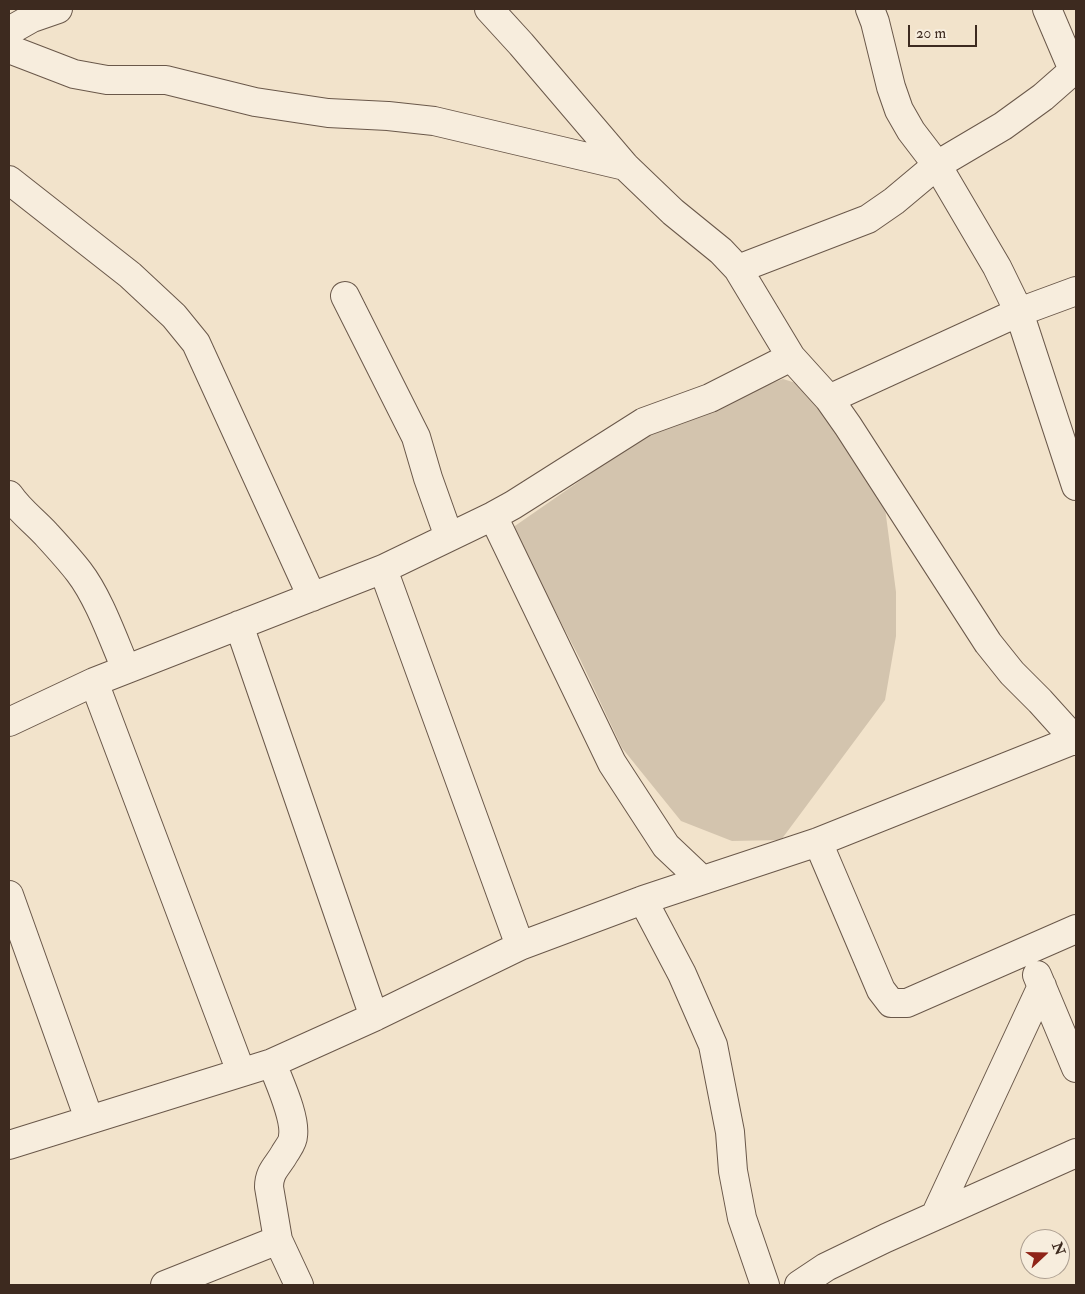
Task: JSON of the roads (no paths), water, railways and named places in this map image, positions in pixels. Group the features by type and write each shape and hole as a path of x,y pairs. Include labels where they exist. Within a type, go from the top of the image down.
{"street":[{"path":"9,31 32,18 58,9"},
{"path":"9,1145 272,1062 374,1017 520,946 643,900 818,842 1076,740 1012,673 988,643 830,400 791,357 738,269 721,251 673,212 625,166 489,9"},
{"path":"870,9 899,110 911,131 937,165 997,267 1019,312 1076,486"},
{"path":"738,269 868,219 894,201 937,165 1003,126 1043,97 1075,69 1047,9"},
{"path":"9,49 74,74 108,80 166,80 255,102 328,113 388,116 434,121 625,166"},
{"path":"9,180 130,275 174,316 196,343 312,596"},
{"path":"830,400 1019,312 1076,291"},
{"path":"345,296 416,437 449,537"},
{"path":"9,722 94,682 383,569 513,505 644,422 710,398 791,357"},
{"path":"9,495 17,507 46,534 87,583 126,669"},
{"path":"493,516 612,763 666,846 702,880"},
{"path":"383,569 520,946"},
{"path":"239,625 374,1017"},
{"path":"94,682 241,1072"},
{"path":"818,842 880,990 891,1004 907,1003 1076,929"},
{"path":"9,895 89,1119"},
{"path":"643,900 682,974 713,1045 730,1132 733,1171 742,1218 765,1285"},
{"path":"1027,950 1076,1068"},
{"path":"935,1216 1042,986"},
{"path":"272,1062 294,1122 293,1138 284,1156 272,1172 269,1179 269,1187 278,1240 299,1285"},
{"path":"798,1285 826,1267 886,1238 1076,1153"},
{"path":"165,1285 278,1240"}]}
